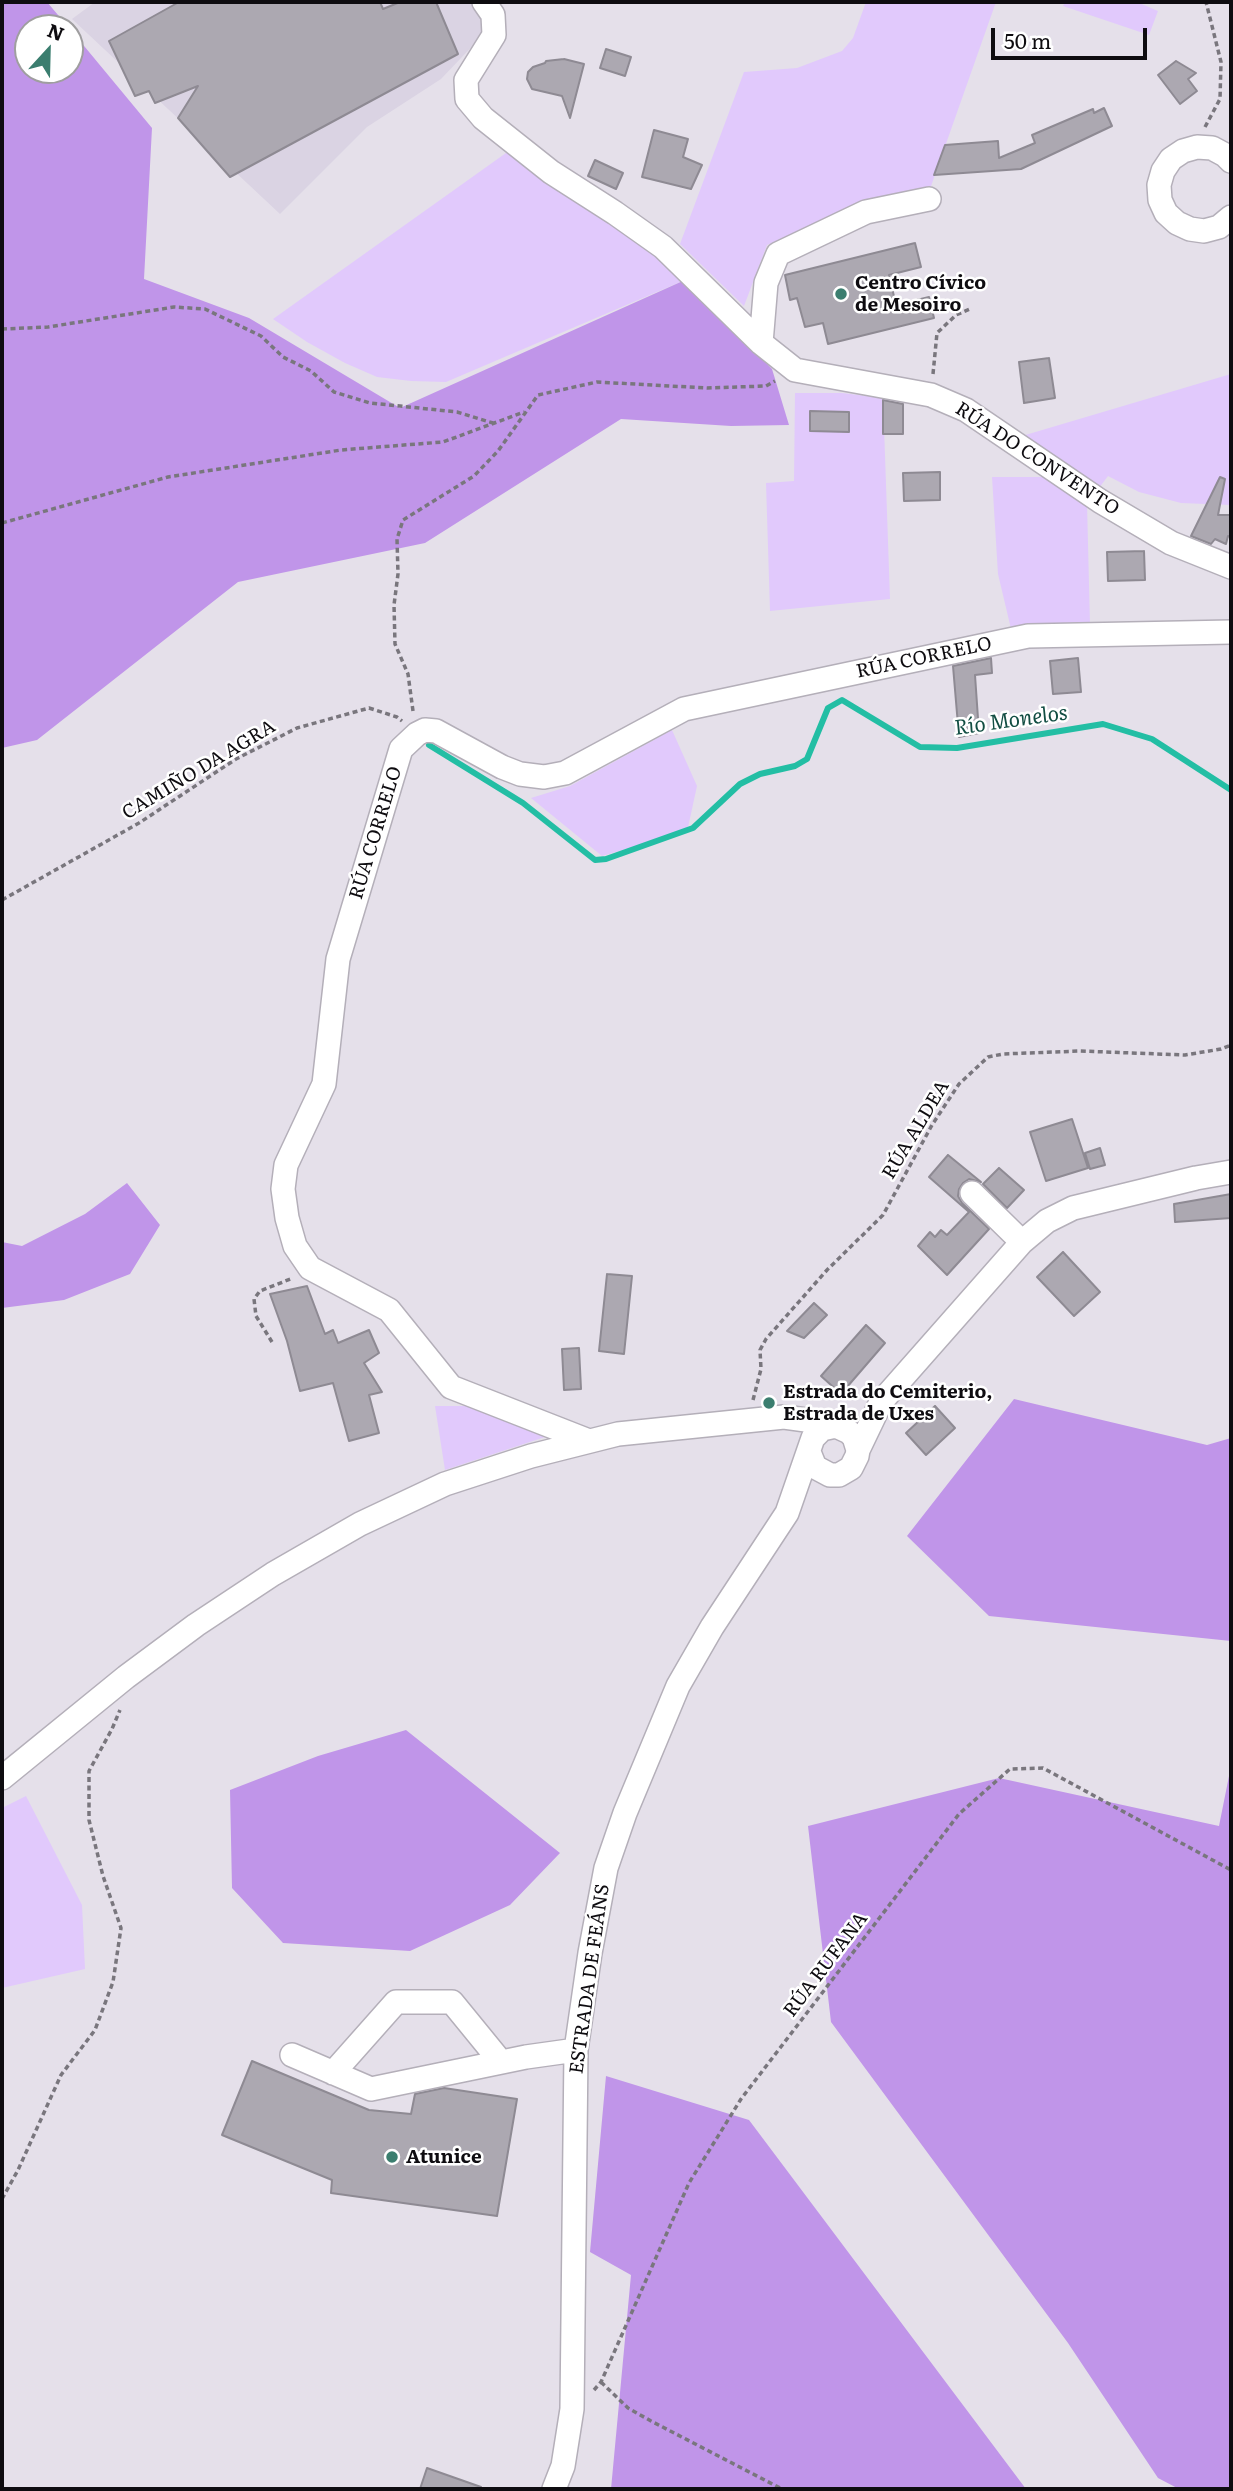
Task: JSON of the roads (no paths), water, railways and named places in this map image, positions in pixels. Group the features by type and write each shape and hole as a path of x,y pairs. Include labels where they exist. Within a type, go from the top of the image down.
{"street":[{"name":"RÚA DO CONVENTO","path":"484,2 493,15 494,35 466,80 467,99 483,118 551,172 663,247 761,342 794,370 931,395 966,410 1100,501 1159,536 1231,567"},
{"path":"1227,225 1205,231 1184,226 1166,213 1160,200 1159,185 1163,171 1171,159 1183,151 1212,148 1231,161"},
{"path":"761,342 766,283 778,254 866,212 929,199"},
{"name":"RÚA CORRELO","path":"589,1441 451,1387 389,1310 310,1268 295,1246 287,1217 283,1189 286,1165 324,1084 338,959 401,749 417,734 425,730 436,731 502,767 520,774 544,776 565,773 684,709 989,644 1028,636 1231,632"},
{"name":"ESTRADA DE FEÁNS","path":"787,1513 820,1485 851,1468 881,1402 1022,1242 1047,1222 1073,1208 1231,1172"},
{"path":"972,1193 1022,1242"},
{"name":"ESTRADA DE FEÁNS","path":"554,2489 563,2466 572,2409 576,2050 606,1868 625,1812 678,1686 712,1627 787,1513 809,1447 817,1433 881,1402"},
{"path":"2,1778 126,1677 196,1625 273,1574 360,1524 445,1484 531,1455 618,1434 784,1417 843,1428 854,1437 858,1450"},
{"path":"749,1421 782,1426 809,1447 810,1460 822,1473 839,1475"},
{"path":"333,2073 396,2002 452,2002 501,2062"},
{"path":"292,2055 371,2089 501,2062 576,2050"}],"waterway":[{"name":"Río Monelos","path":"429,745 523,803 595,860 606,859 693,828 740,784 760,774 795,766 807,759 828,708 842,700 920,747 957,748 1103,724 1152,739 1231,790"}],"place":[{"name":"Centro Cívico de Mesoiro","path":"841,294"},
{"name":"Estrada do Cemiterio, Estrada de Uxes","path":"769,1403"},
{"name":"Atunice","path":"392,2157"}]}
